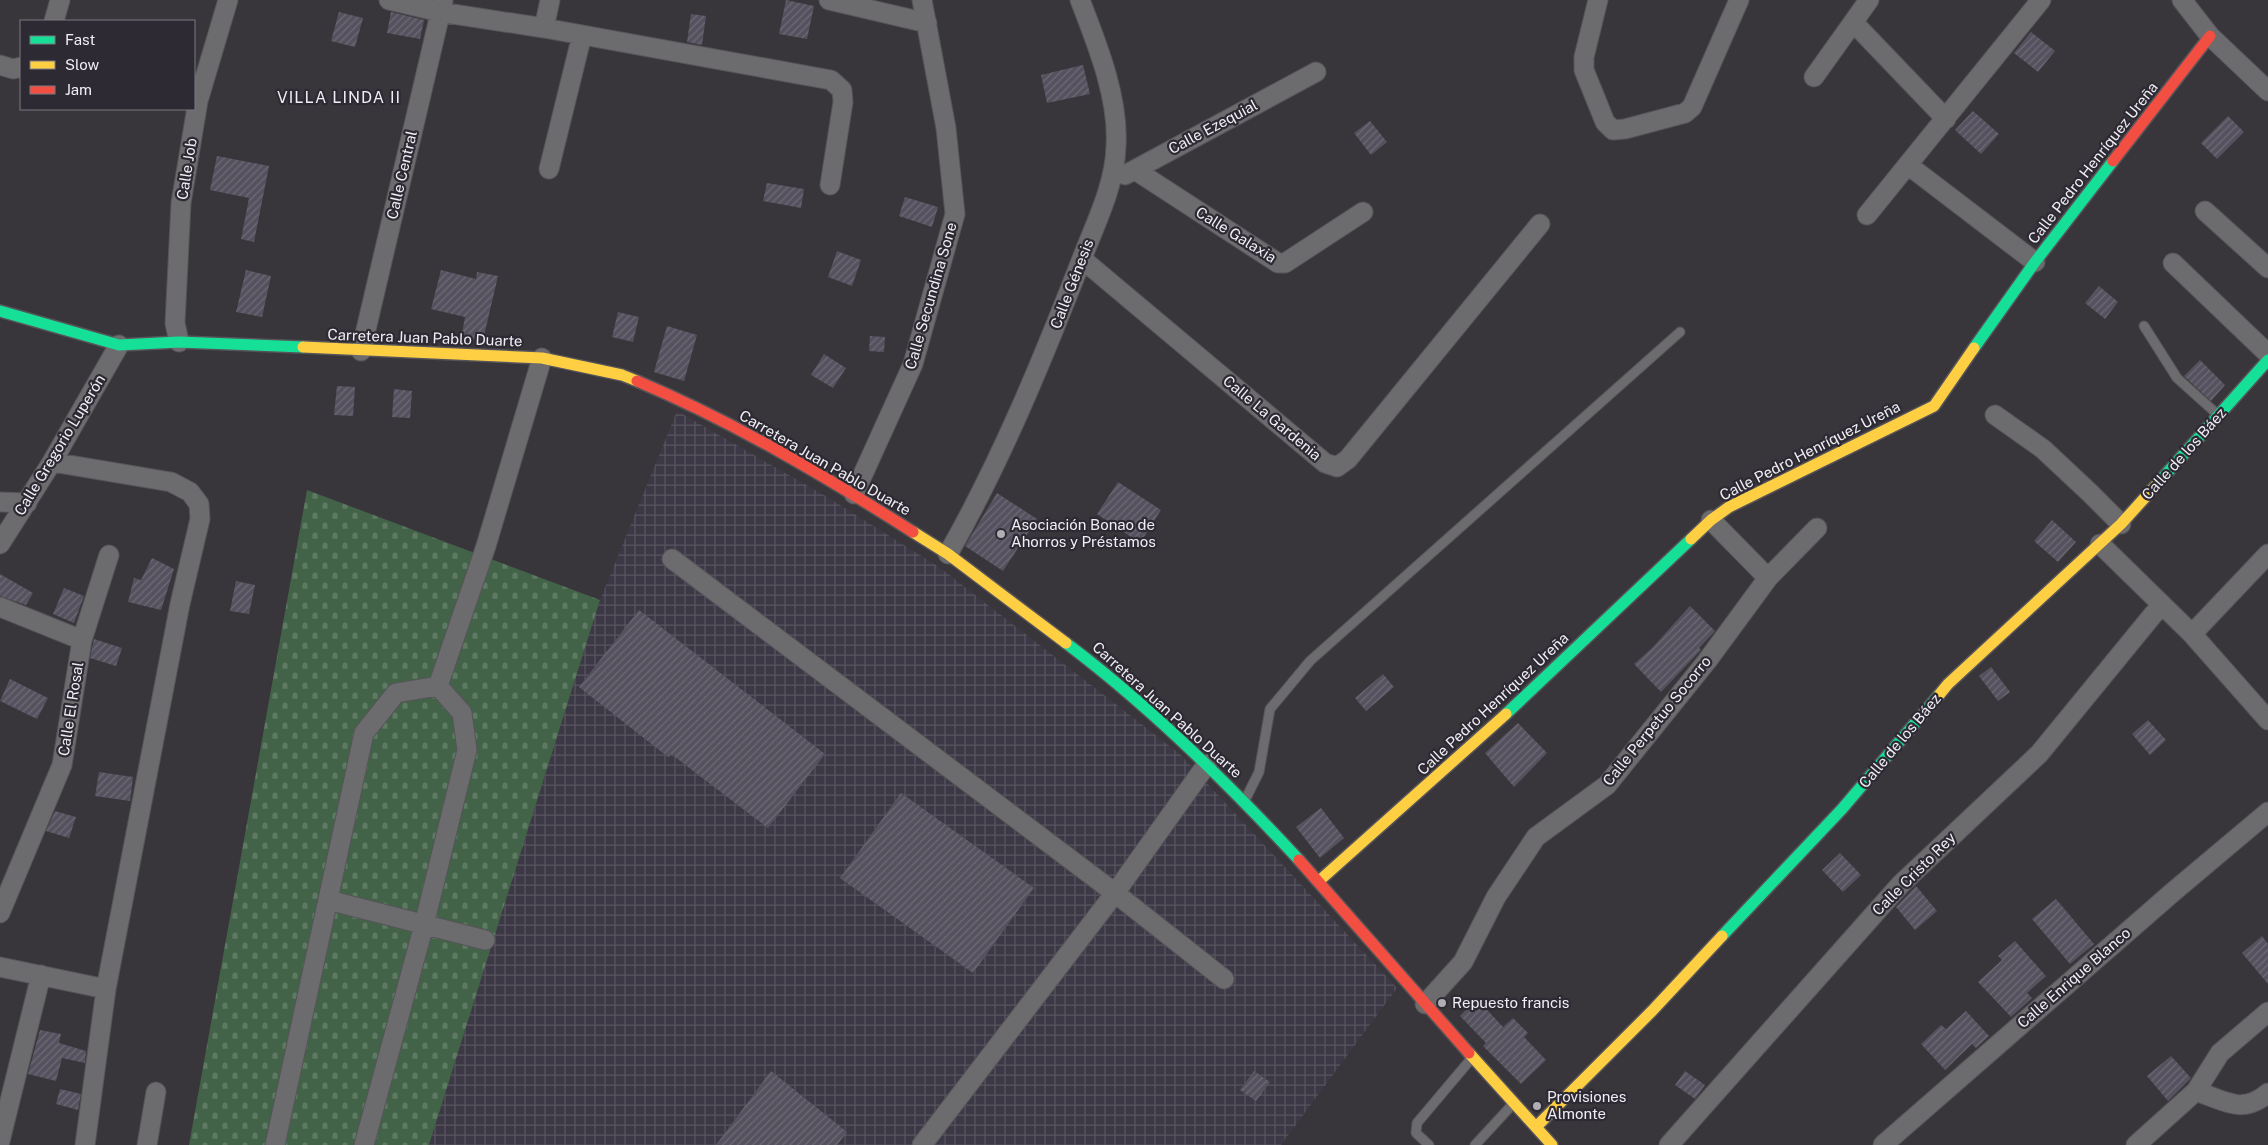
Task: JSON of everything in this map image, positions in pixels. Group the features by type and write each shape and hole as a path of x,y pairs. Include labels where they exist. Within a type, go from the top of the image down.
{"street":[{"path":"54,20 60,0"},
{"name":"Calle Job","path":"179,342 175,323 181,203 198,101 228,0"},
{"path":"389,0 442,6 544,28 831,80 842,90 843,102 830,185"},
{"path":"544,28 550,0"},
{"path":"829,0 927,23"},
{"name":"Calle Secundina Sone","path":"854,494 913,364 955,214 946,128 922,0"},
{"name":"Calle Génesis","path":"948,554 978,501 1044,356 1111,182 1116,146 1115,114 1098,45 1080,0"},
{"path":"1598,0 1584,57 1584,70 1605,122 1613,130 1625,129 1685,113 1692,107 1739,0"},
{"path":"1814,77 1868,0"},
{"path":"1867,215 2040,0"},
{"path":"2182,0 2210,36 2268,91"},
{"name":"Calle Central","path":"361,351 442,6"},
{"path":"1853,22 1946,118"},
{"path":"549,169 582,35"},
{"name":"Calle Pedro Henríquez Ureña","path":"1320,881 1516,705 1711,520 1729,507 1934,406 2035,262 2210,36"},
{"path":"0,65 13,69 20,67"},
{"name":"Calle Ezequial","path":"1111,182 1316,72"},
{"path":"1908,165 2035,262"},
{"name":"Calle Galaxia","path":"1135,170 1278,263 1284,263 1363,212"},
{"path":"2204,210 2268,268"},
{"name":"Calle La Gardenia","path":"1082,259 1325,462 1337,467 1348,459 1540,224"},
{"path":"2173,262 2268,354"},
{"name":"Carretera Juan Pablo Duarte","path":"0,310 119,345 179,342 542,358 622,375 692,405 854,494 948,554 1104,672 1207,764 1245,801 1320,881 1425,1004 1514,1102 1550,1145"},
{"name":"Calle Gregorio Luperón","path":"0,544 52,462 119,345"},
{"path":"438,686 486,546 542,358"},
{"name":"Calle de los Báez","path":"1536,1127 1652,1010 1842,809 1948,684 2121,524 2268,360"},
{"path":"1995,415 2042,449 2121,524"},
{"path":"52,462 171,482 190,492 199,504 200,519 180,604 106,990 85,1145"},
{"path":"0,502 27,503"},
{"path":"1711,520 1768,578"},
{"name":"Calle Perpetuo Socorro","path":"1425,1004 1463,962 1496,897 1536,838 1607,785 1706,661 1768,578 1817,528"},
{"path":"2100,544 2192,634 2266,713"},
{"path":"2192,634 2268,554"},
{"path":"82,640 109,555"},
{"path":"672,559 1115,893 1224,979"},
{"name":"Calle Cristo Rey","path":"1669,1145 1786,1010 1900,885 2039,754 2161,604"},
{"name":"Calle El Rosal","path":"0,607 82,640 62,765 0,913"},
{"path":"275,1145 364,733 396,693 438,686"},
{"path":"364,1145 424,925 467,750 462,713 438,686"},
{"path":"922,1145 1115,893 1207,764"},
{"name":"Calle Enrique Blanco","path":"1882,1145 2172,892 2268,812"},
{"path":"328,900 485,940"},
{"path":"0,967 106,990"},
{"path":"0,1141 41,975"},
{"path":"2136,1145 2196,1091 2220,1053 2268,1012"},
{"path":"2196,1091 2237,1105 2248,1105 2257,1102 2268,1093"},
{"path":"147,1145 156,1092"}],"lane":[{"path":"2144,326 2177,378 2219,416"},
{"path":"1245,801 1259,772 1270,709 1310,661 1680,332"},
{"path":"1429,1145 1416,1133 1417,1122 1473,1057"},
{"path":"1475,1145 1514,1102"}],"shaded area":[{"path":"677,411 829,498 939,567 1180,754 1397,988 1281,1145 429,1145 600,600"}],"green space":[{"path":"307,490 600,600 429,1145 189,1145"}],"building":[{"path":"786,0 814,6 807,39 779,34"},
{"path":"339,12 363,18 355,47 331,41"},
{"path":"391,12 424,20 420,39 387,33"},
{"path":"691,14 706,16 702,45 687,42"},
{"path":"2031,32 2055,51 2038,72 2014,53"},
{"path":"1083,65 1090,94 1047,103 1041,75"},
{"path":"1973,111 1999,134 1981,154 1955,130"},
{"path":"2228,116 2244,132 2217,159 2201,143"},
{"path":"1370,121 1387,142 1371,155 1354,133"},
{"path":"217,156 269,166 254,242 241,239 249,198 210,190"},
{"path":"767,183 804,189 801,208 763,201"},
{"path":"905,197 938,207 932,227 899,216"},
{"path":"837,251 861,260 852,286 828,277"},
{"path":"246,270 271,276 262,317 236,312"},
{"path":"441,270 476,279 477,272 498,276 483,340 461,339 465,317 431,309"},
{"path":"2099,286 2118,302 2105,319 2085,303"},
{"path":"618,312 639,317 633,342 612,337"},
{"path":"667,326 697,335 684,381 654,372"},
{"path":"870,336 885,337 884,352 869,351"},
{"path":"824,354 846,368 833,388 811,375"},
{"path":"2200,360 2225,385 2211,401 2184,376"},
{"path":"337,386 355,387 353,416 334,415"},
{"path":"394,389 412,391 410,418 392,417"},
{"path":"1118,482 1161,510 1140,543 1097,514"},
{"path":"997,493 1037,519 1003,571 965,546"},
{"path":"2052,520 2076,542 2058,562 2034,541"},
{"path":"152,558 174,569 161,610 128,602 134,578 141,580"},
{"path":"0,574 33,593 26,605 0,596"},
{"path":"236,581 255,585 249,614 230,611"},
{"path":"64,588 84,596 74,623 53,614"},
{"path":"1690,606 1715,631 1699,648 1701,650 1661,692 1634,664 1652,648"},
{"path":"639,610 825,754 768,828 671,754 668,757 579,687"},
{"path":"94,639 122,648 116,666 90,658"},
{"path":"1991,667 2010,692 1998,701 1979,676"},
{"path":"1383,674 1394,687 1366,711 1355,698"},
{"path":"10,679 48,698 37,719 0,701"},
{"path":"2148,720 2166,740 2150,755 2132,734"},
{"path":"1518,723 1547,753 1514,787 1485,753"},
{"path":"99,772 133,777 130,801 95,796"},
{"path":"901,793 1034,888 973,973 840,878"},
{"path":"1321,808 1344,838 1320,858 1296,827"},
{"path":"55,811 76,817 69,838 46,831"},
{"path":"1840,853 1861,875 1843,892 1822,870"},
{"path":"1916,886 1937,911 1915,930 1896,907"},
{"path":"2056,899 2094,944 2070,964 2032,919"},
{"path":"2262,936 2268,944 2268,984 2242,953"},
{"path":"2015,941 2046,976 2027,993 2032,998 2011,1017 1978,982 2002,960 1998,956"},
{"path":"1477,999 1503,1027 1513,1018 1528,1033 1524,1037 1546,1060 1521,1084 1483,1046 1486,1043 1460,1016"},
{"path":"1966,1011 1989,1036 1976,1048 1972,1044 1945,1070 1921,1044 1941,1025 1946,1029"},
{"path":"40,1030 61,1034 59,1043 86,1051 85,1063 62,1058 56,1081 28,1074"},
{"path":"2171,1056 2191,1078 2168,1101 2147,1076"},
{"path":"771,1071 847,1132 837,1145 716,1145"},
{"path":"1254,1071 1270,1082 1256,1101 1240,1090"},
{"path":"1685,1071 1705,1085 1695,1099 1675,1085"},
{"path":"60,1089 81,1094 78,1110 56,1104"}],"traffic: fast":[{"path":"1974,348 2035,262 2113,161"},
{"path":"0,311 119,345 179,342 303,347"},
{"path":"2159,482 2268,360"},
{"path":"1506,714 1691,539"},
{"path":"1066,643 1128,693 1187,746 1299,860"},
{"path":"1722,936 1842,809 1939,695"}],"traffic: slow":[{"path":"303,347 542,358 622,375 637,381"},
{"path":"1691,539 1711,520 1729,507 1934,406 1974,348"},
{"path":"1939,695 1948,684 2121,524 2159,482"},
{"path":"913,532 948,554 1066,643"},
{"path":"1319,881 1506,714"},
{"path":"1536,1127 1652,1011 1722,936"},
{"path":"1469,1053 1552,1145"}],"traffic: jam":[{"path":"2113,161 2210,36"},
{"path":"637,381 744,432 913,532"},
{"path":"1299,860 1469,1053"}],"place":[{"name":"Asociación Bonao de Ahorros y Préstamos","path":"1001,534"},
{"name":"Repuesto francis","path":"1442,1003"},
{"name":"Provisiones Almonte","path":"1537,1106"}],"district":[{"name":"VILLA LINDA II","path":"339,97"}]}
